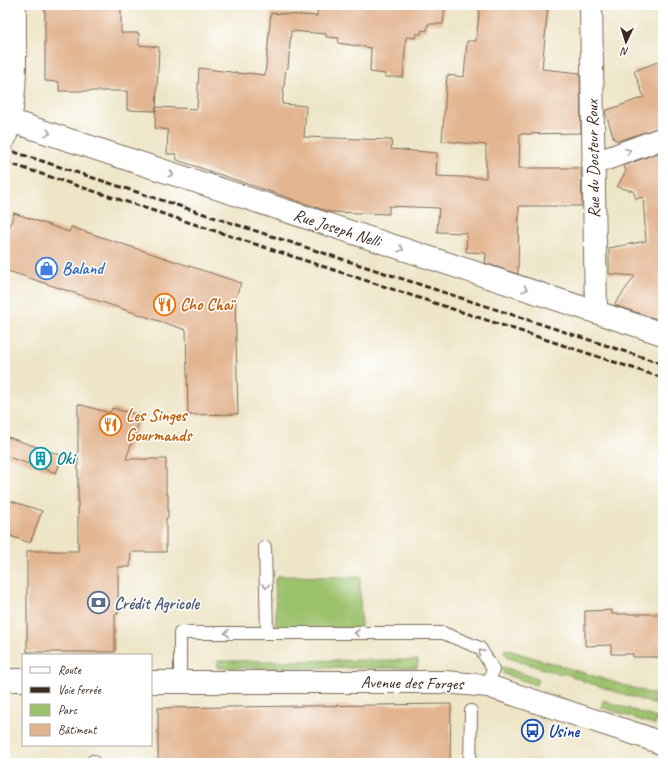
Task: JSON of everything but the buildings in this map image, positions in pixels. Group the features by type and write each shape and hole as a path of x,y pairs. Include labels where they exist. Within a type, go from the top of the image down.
{"street":[{"path":"8,130 14,75 15,5"},
{"name":"Rue du Docteur Roux","path":"591,5 596,312"},
{"name":"Rue Joseph Nelli","path":"8,130 663,334"},
{"path":"593,164 663,138"},
{"path":"5,680 22,680"},
{"name":"Avenue des Forges","path":"152,682 445,682 488,686 663,744"}],"lane":[{"path":"265,547 267,633"},
{"path":"180,682 180,633 443,633 480,648 493,669 488,686"},
{"path":"470,763 471,711"}],"green space":[{"path":"278,576 360,577 361,628 276,629 275,579"},
{"path":"505,649 663,697 663,707 563,673 562,675 509,658 504,652"},
{"path":"418,660 417,668 218,668 218,661"},
{"path":"504,667 538,679 536,685 504,674 501,668"},
{"path":"603,700 657,718 655,725 601,707"},
{"path":"497,761 595,762 595,763 497,763"}],"railway":[{"path":"5,149 663,364"},
{"path":"5,162 663,378"}],"place":[{"name":"Baland","path":"46,268"},
{"name":"Cho Chaï","path":"164,304"},
{"name":"Les Singes Gourmands","path":"110,425"},
{"name":"Oki","path":"40,458"},
{"name":"Crédit Agricole","path":"98,603"},
{"name":"Usine","path":"533,731"}]}
